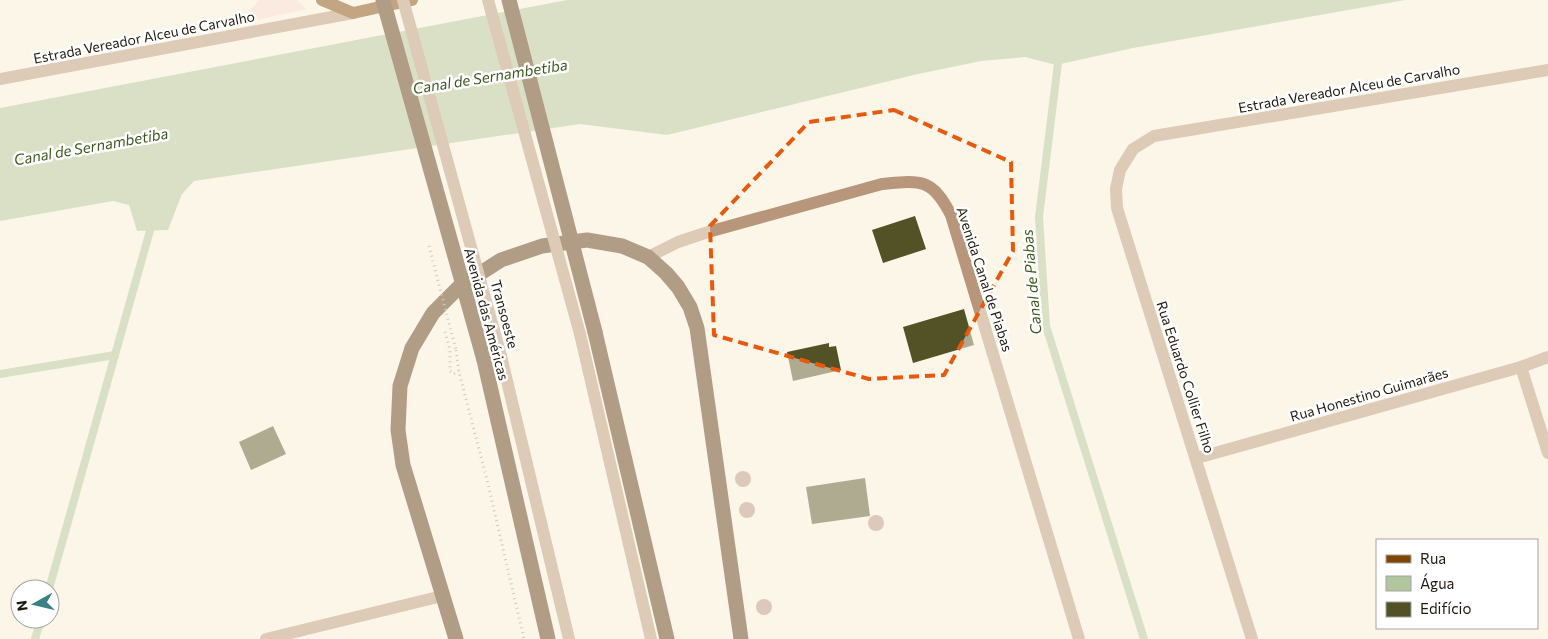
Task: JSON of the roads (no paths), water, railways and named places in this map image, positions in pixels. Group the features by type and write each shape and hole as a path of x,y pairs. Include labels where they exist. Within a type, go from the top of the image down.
{"highway":[{"name":"Avenida das Américas","path":"383,0 484,360 548,639"},
{"path":"509,0 588,333 667,639"},
{"path":"456,639 403,465 398,430 400,386 412,348 436,310 459,287 501,260 542,246 587,240 622,246 648,257 678,287 690,307 697,328 741,639"}],"main road":[{"path":"322,0 353,13"},
{"name":"Estrada Vereador Alceu de Carvalho","path":"353,13 412,0"}],"street":[{"name":"Transoeste","path":"404,0 501,356 569,639"},
{"path":"488,0 588,333 651,639"},
{"name":"Estrada Vereador Alceu de Carvalho","path":"0,79 353,13"},
{"name":"Estrada Vereador Alceu de Carvalho","path":"1154,136 1548,70"},
{"name":"Rua Eduardo Collier Filho","path":"1154,136 1133,149 1120,170 1116,189 1117,208 1197,458 1252,639"},
{"name":"Avenida Canal de Piabas","path":"648,257 678,242 708,232 882,184 909,181 928,184 943,199 951,215 1079,639"},
{"name":"Rua Honestino Guimarães","path":"1197,458 1521,367 1548,357"},
{"path":"1521,367 1548,453"},
{"path":"266,639 442,596"}],"water":[{"name":"Canal de Sernambetiba","path":"567,0 1405,0 1133,48 1056,65 1025,57 981,61 918,74 667,135 580,124 194,181 182,194 168,230 137,231 129,205 113,201 0,221 0,108"}],"waterway":[{"name":"Canal de Piabas","path":"1059,55 1039,217 1046,326 1144,639"},
{"path":"52,579 153,220"},
{"path":"0,374 115,355"},
{"path":"35,639 38,629"}]}
